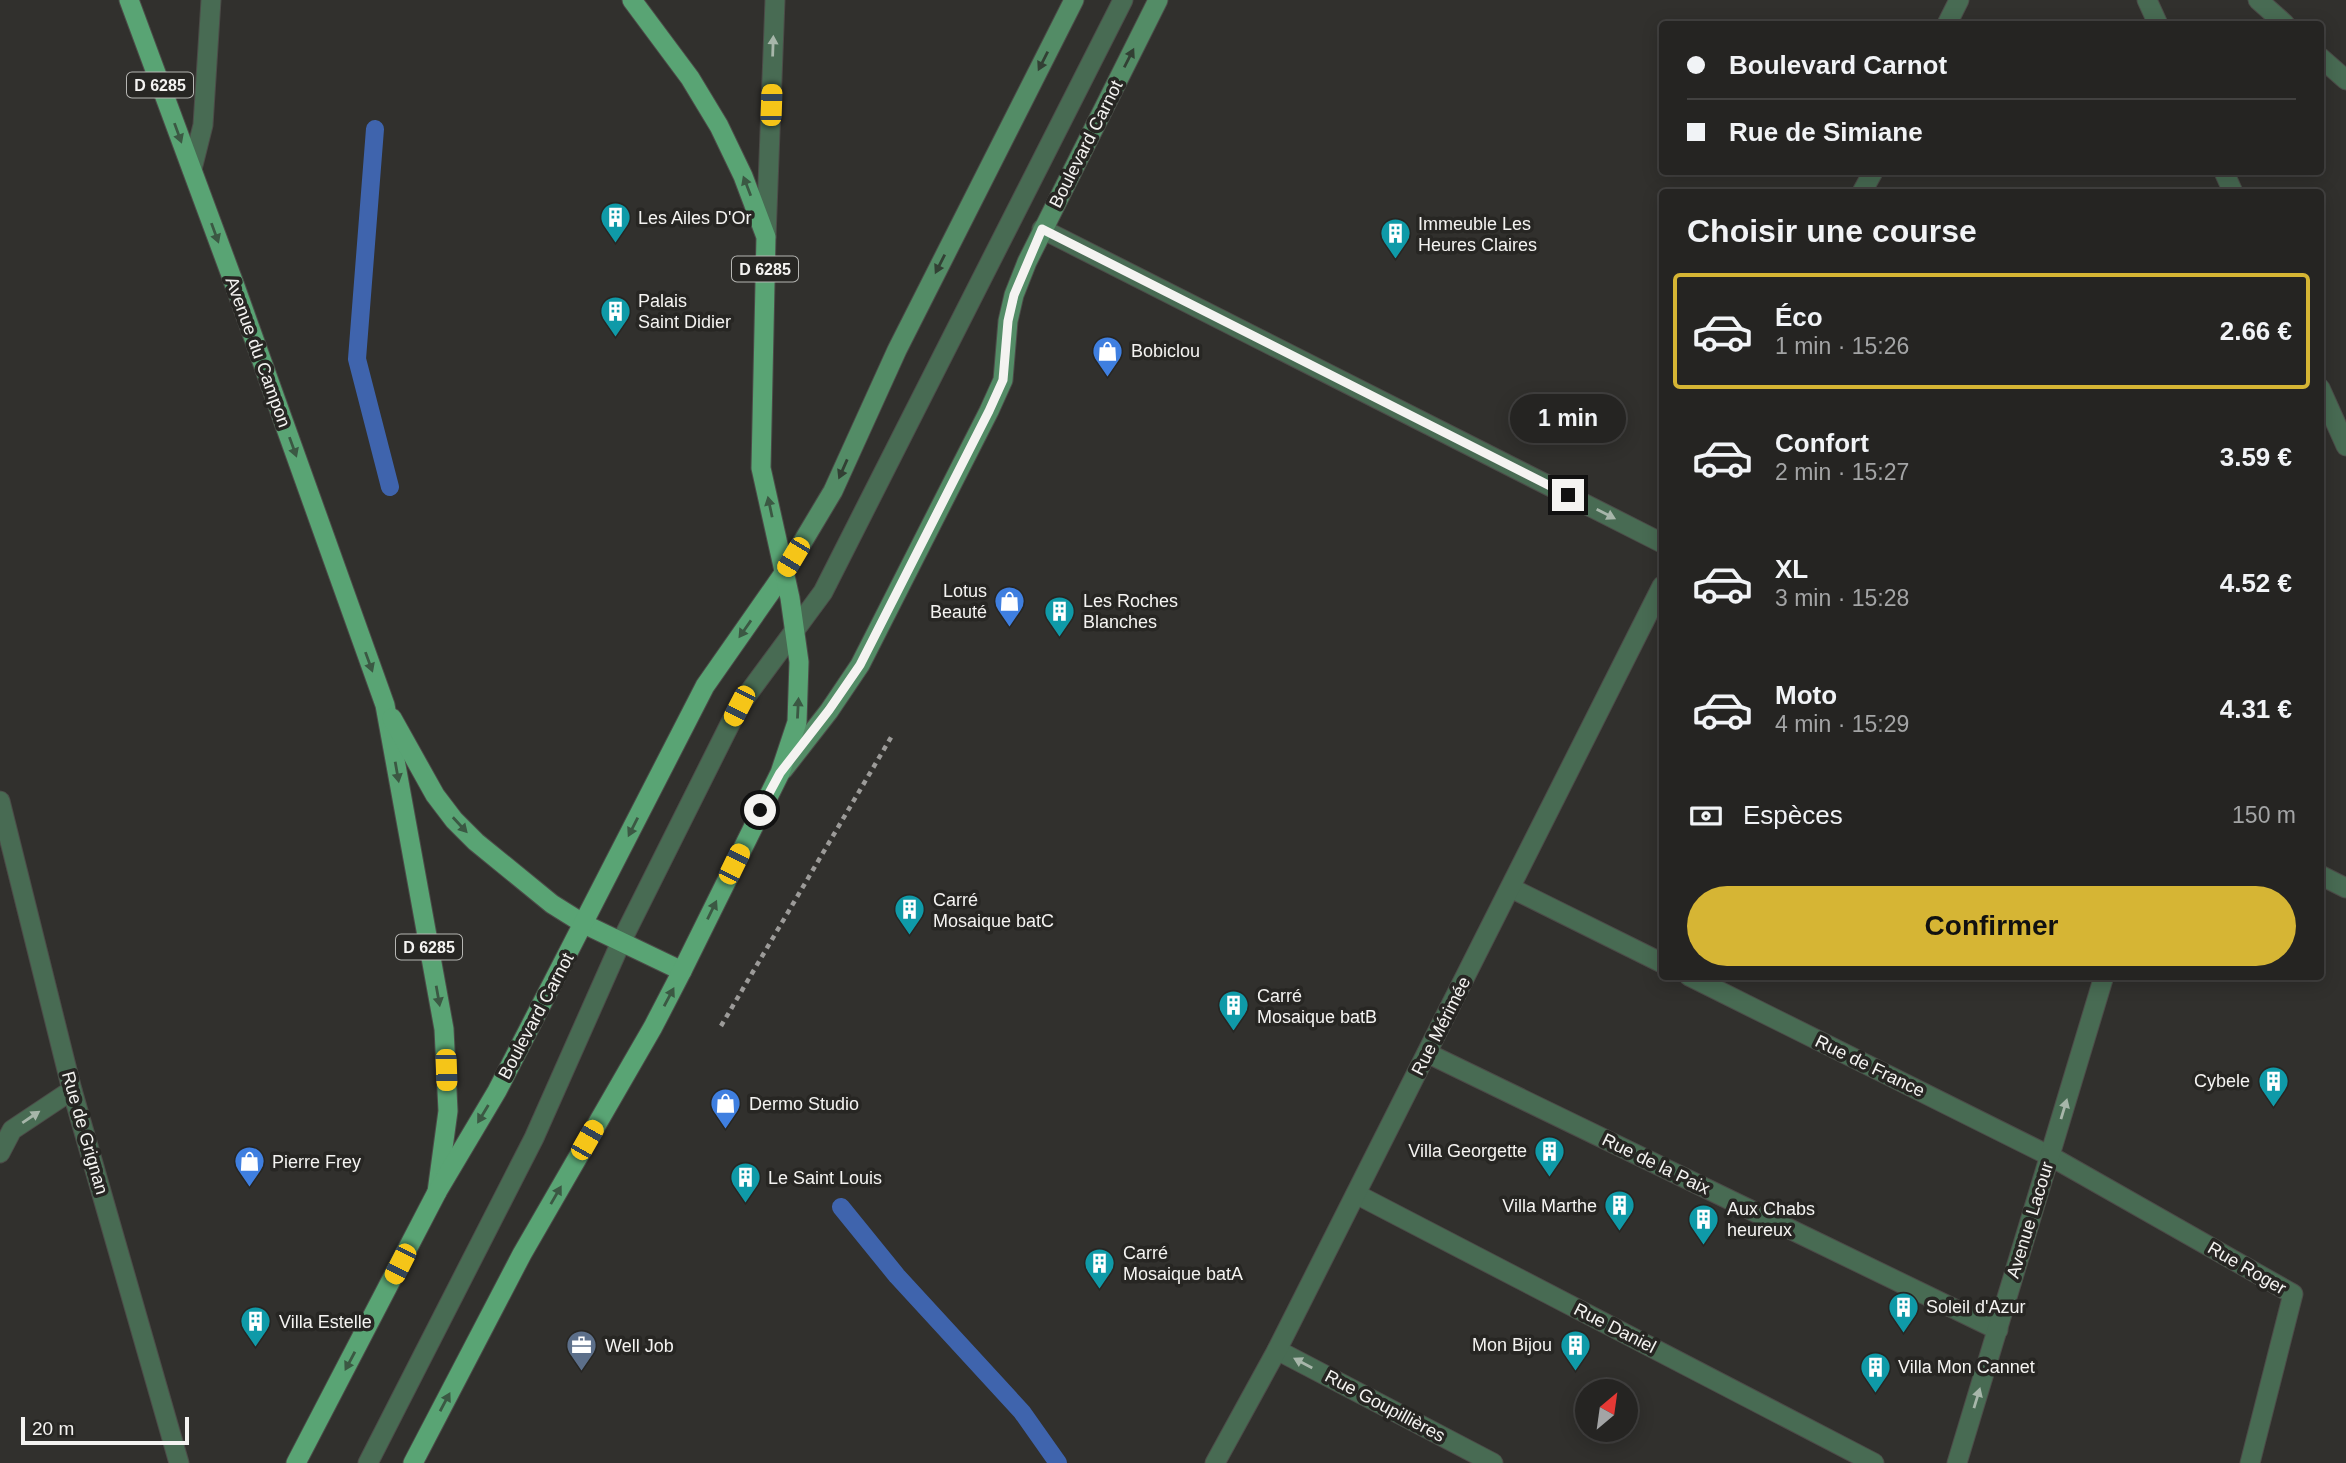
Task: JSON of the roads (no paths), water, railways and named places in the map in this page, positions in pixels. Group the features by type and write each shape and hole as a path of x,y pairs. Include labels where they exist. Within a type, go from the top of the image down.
{"main road":[{"name":"Avenue du Campon","path":"129,0 385,705 444,1029 448,1111 437,1192"},
{"name":"D 6285","path":"632,0 690,78 719,126 743,176 766,237 761,468 784,573"},
{"name":"Boulevard Carnot","path":"296,1463 437,1192 497,1091 705,686 784,573 833,491 897,350 1074,0"},
{"name":"Boulevard Carnot","path":"780,773 860,665 989,411 1003,380 1008,321 1014,295 1042,229 1158,0"},
{"name":"Boulevard Carnot","path":"413,1463 522,1254 653,1027 780,773 797,722 799,662 784,573"},
{"name":"Avenue du Campon","path":"385,705 435,794 454,820 523,882 584,924 682,971"}],"street":[{"path":"192,169 203,125 211,0"},
{"path":"766,237 775,0"},
{"path":"368,1463 534,1138 621,942 739,706 823,592 1124,0"},
{"path":"1948,21 1959,0"},
{"path":"2147,0 2157,21"},
{"path":"2258,0 2282,21"},
{"path":"2324,61 2346,80"},
{"path":"1042,229 1659,541"},
{"path":"2324,397 2346,446"},
{"name":"Rue Mérimée","path":"1215,1463 1277,1350 1659,592"},
{"name":"Rue de Grignan","path":"0,801 72,1090 179,1463"},
{"path":"2324,877 2346,888"},
{"path":"1511,888 1659,962"},
{"name":"Rue de France","path":"1697,980 2050,1156"},
{"name":"Avenue Lacour","path":"1958,1463 2103,980"},
{"name":"Rue de la Paix","path":"1427,1053 1998,1329"},
{"path":"0,1153 12,1130 72,1090"},
{"name":"Rue Roger","path":"2050,1156 2293,1294 2250,1463"},
{"name":"Rue Daniel","path":"1356,1194 1874,1463"},
{"name":"Rue Goupillières","path":"1277,1350 1493,1463"}],"waterway":[{"path":"375,129 357,359 390,487"},
{"path":"841,1207 897,1276 1022,1412 1058,1463"}],"place":[{"name":"Les Ailes D'Or","path":"615,245"},
{"name":"Immeuble Les Heures Claires","path":"1395,261"},
{"name":"Palais Saint Didier","path":"615,338"},
{"name":"Bobiclou","path":"1108,378"},
{"name":"Lotus Beauté","path":"1010,628"},
{"name":"Les Roches Blanches","path":"1060,638"},
{"name":"Carré Mosaique batC","path":"910,937"},
{"name":"Carré Mosaique batB","path":"1234,1033"},
{"name":"Cybele","path":"2273,1108"},
{"name":"Dermo Studio","path":"726,1131"},
{"name":"Villa Georgette","path":"1550,1178"},
{"name":"Pierre Frey","path":"249,1189"},
{"name":"Le Saint Louis","path":"745,1205"},
{"name":"Villa Marthe","path":"1620,1233"},
{"name":"Aux Chabs heureux","path":"1704,1246"},
{"name":"Carré Mosaique batA","path":"1100,1290"},
{"name":"Soleil d'Azur","path":"1903,1334"},
{"name":"Villa Estelle","path":"256,1349"},
{"name":"Mon Bijou","path":"1575,1372"},
{"name":"Well Job","path":"582,1373"},
{"name":"Villa Mon Cannet","path":"1875,1394"}]}
